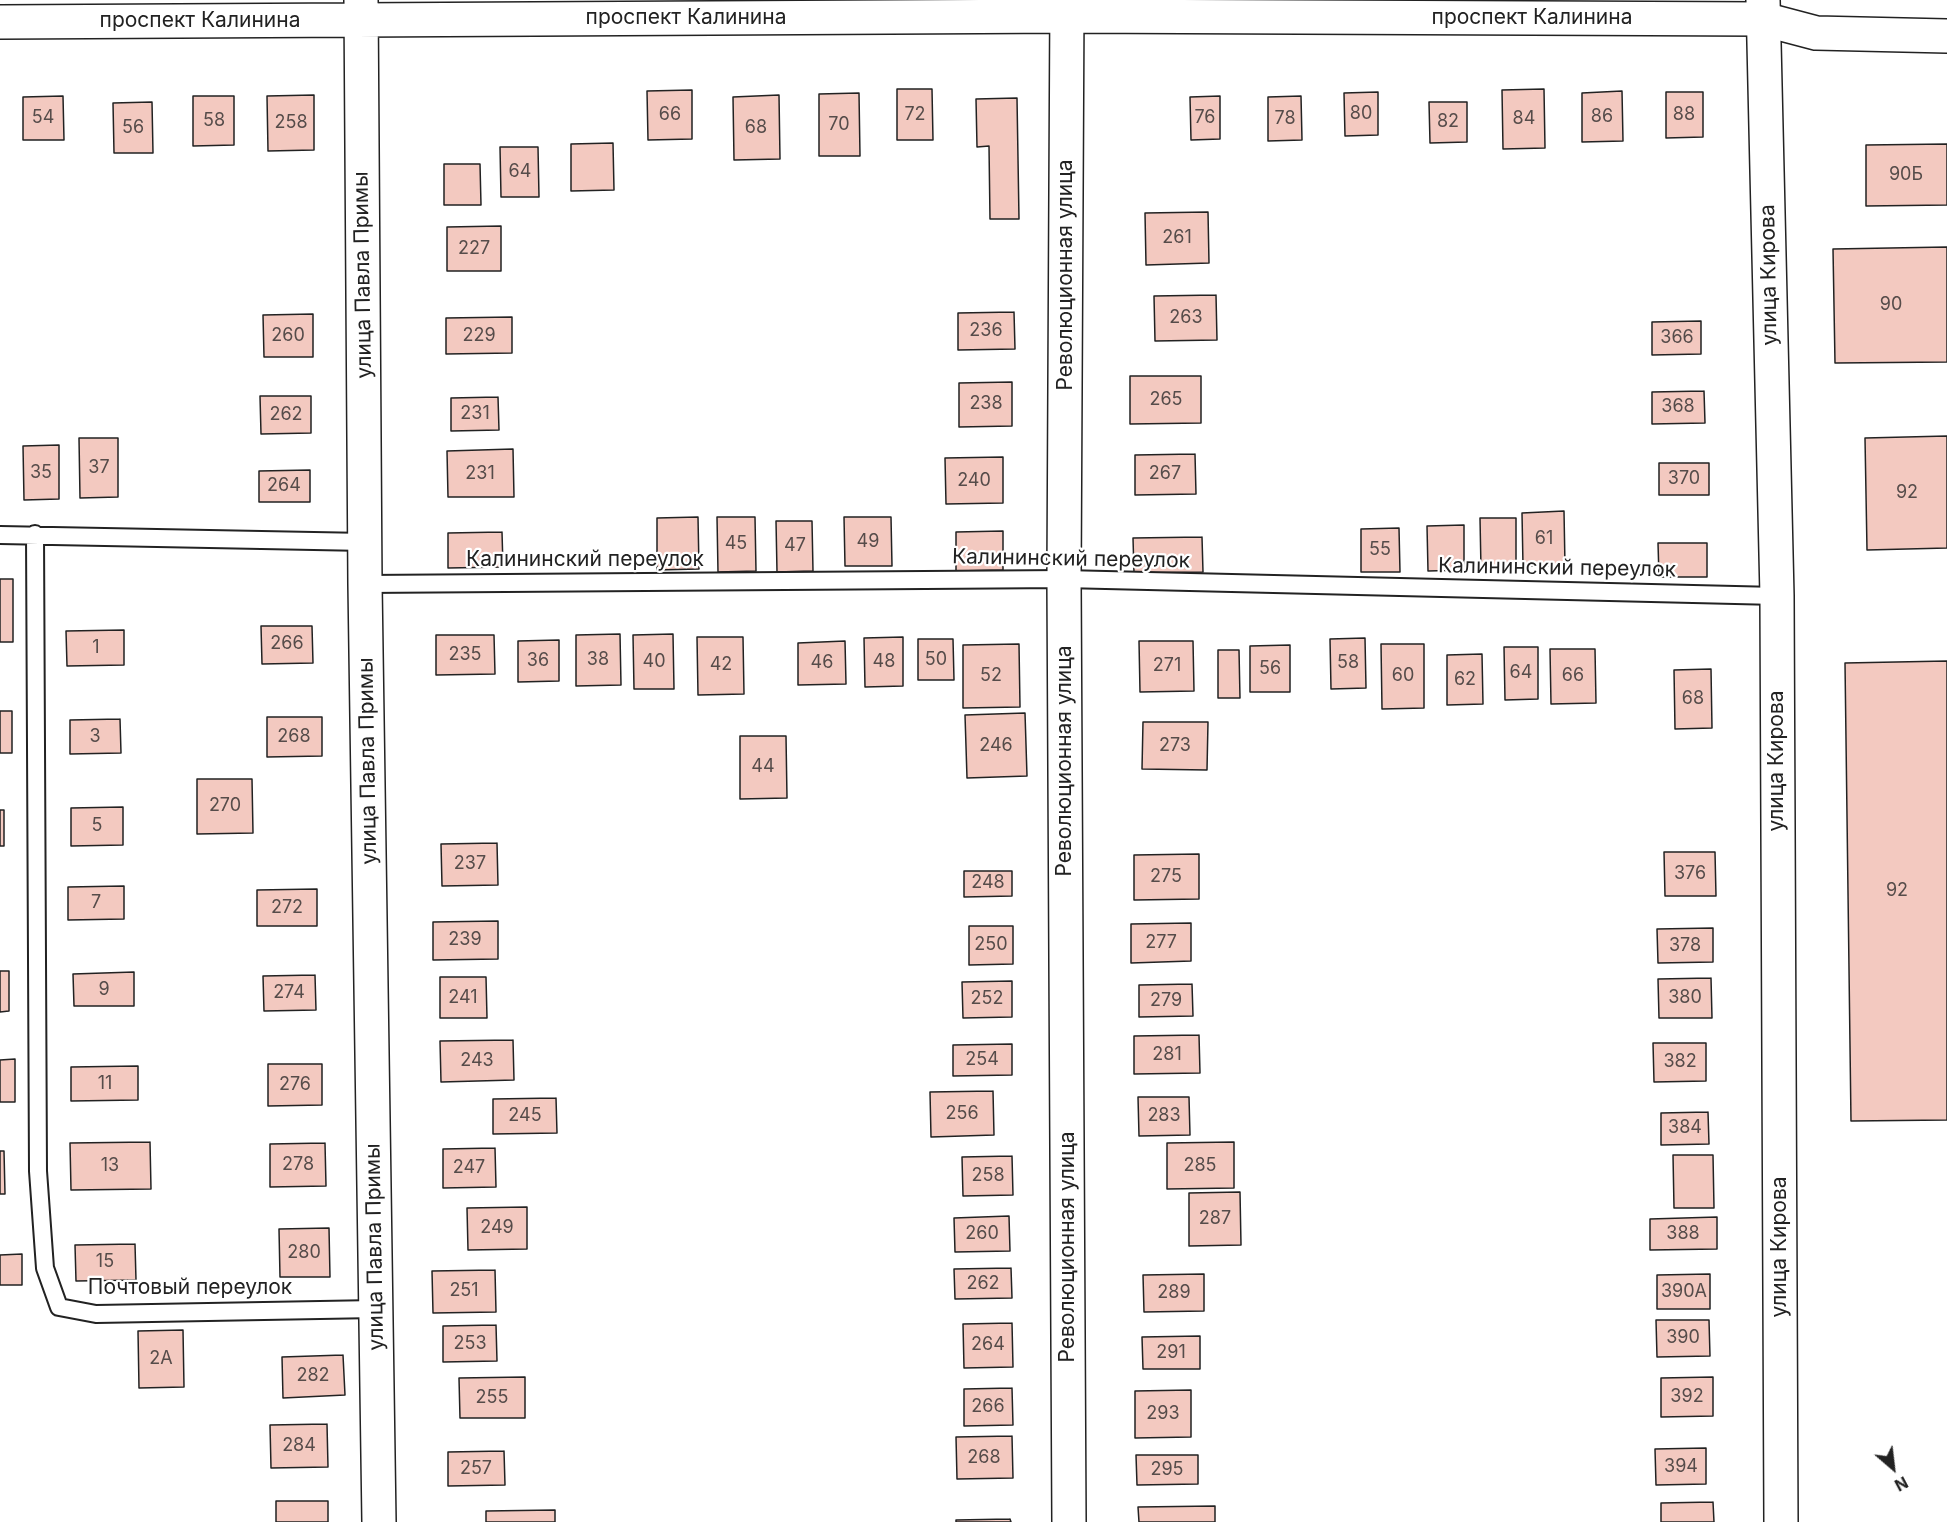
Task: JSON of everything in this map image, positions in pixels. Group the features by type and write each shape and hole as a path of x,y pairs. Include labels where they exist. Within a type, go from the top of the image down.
{"street":[{"name":"проспект Калинина","path":"0,22 361,10 1067,8 1763,10 1816,33 1947,36"},
{"name":"Революционная улица","path":"1067,8 1064,579 1069,1522"},
{"name":"улица Павла Примы","path":"361,10 365,584 379,1522"},
{"name":"улица Кирова","path":"1763,10 1777,596 1781,1522"}],"lane":[{"name":"Почтовый переулок","path":"35,534 38,1171 45,1268 59,1306 96,1314 376,1309"},
{"path":"0,535 366,542"},
{"name":"Калининский переулок","path":"365,584 1064,579 1777,596"}],"building":[{"path":"897,89 932,89 933,140 897,140"},
{"path":"1544,89 1545,148 1503,149 1502,90"},
{"path":"692,90 692,139 648,140 647,91"},
{"path":"1622,91 1623,141 1582,142 1582,93"},
{"path":"1378,92 1378,135 1345,136 1344,93"},
{"path":"1666,92 1703,92 1703,137 1666,138"},
{"path":"859,93 860,156 819,156 819,94"},
{"path":"314,95 314,150 268,151 267,96"},
{"path":"779,95 780,159 734,160 733,97"},
{"path":"63,96 64,140 23,140 23,97"},
{"path":"193,96 234,96 234,145 193,146"},
{"path":"1220,96 1220,139 1191,140 1190,97"},
{"path":"1301,96 1302,140 1268,141 1268,97"},
{"path":"1017,98 1019,219 990,219 989,146 977,147 976,99"},
{"path":"152,102 153,153 114,153 113,103"},
{"path":"1429,102 1467,102 1467,142 1430,143"},
{"path":"613,143 614,190 571,191 571,144"},
{"path":"1947,144 1947,205 1866,206 1866,145"},
{"path":"500,147 538,147 539,197 501,197"},
{"path":"444,164 480,164 481,205 444,205"},
{"path":"1208,212 1209,263 1146,265 1145,213"},
{"path":"501,226 501,271 447,271 447,227"},
{"path":"1947,247 1947,362 1835,363 1833,249"},
{"path":"1216,295 1217,340 1155,341 1154,296"},
{"path":"1014,312 1015,349 958,350 958,313"},
{"path":"313,314 313,357 264,357 263,315"},
{"path":"512,317 512,353 446,354 446,318"},
{"path":"1701,321 1701,354 1652,355 1652,322"},
{"path":"1130,376 1201,376 1201,423 1130,424"},
{"path":"1012,382 1012,426 959,427 959,383"},
{"path":"1704,391 1705,423 1652,424 1652,392"},
{"path":"260,396 311,396 311,433 261,434"},
{"path":"498,397 499,430 451,431 451,398"},
{"path":"1947,436 1947,548 1867,550 1865,438"},
{"path":"79,438 118,438 118,497 80,498"},
{"path":"59,445 59,499 24,500 23,446"},
{"path":"513,449 514,497 448,497 447,451"},
{"path":"1195,454 1196,494 1135,495 1135,455"},
{"path":"1003,457 1003,503 946,504 945,458"},
{"path":"1659,463 1709,463 1709,495 1659,495"},
{"path":"310,470 310,502 259,502 259,471"},
{"path":"1564,511 1565,566 1523,566 1522,513"},
{"path":"698,517 699,569 657,570 657,518"},
{"path":"717,517 755,517 756,571 718,572"},
{"path":"844,517 891,517 892,566 845,566"},
{"path":"1480,518 1516,518 1516,568 1481,569"},
{"path":"776,521 812,521 813,571 777,572"},
{"path":"1464,525 1464,570 1428,571 1427,526"},
{"path":"1399,528 1400,572 1361,572 1361,529"},
{"path":"1003,531 1003,570 956,571 956,532"},
{"path":"502,532 503,567 448,568 448,533"},
{"path":"1202,537 1203,572 1134,573 1133,538"},
{"path":"1658,543 1707,543 1707,577 1659,577"},
{"path":"0,579 13,579 13,642 0,642"},
{"path":"261,626 312,626 313,663 262,664"},
{"path":"124,630 124,665 67,666 66,631"},
{"path":"620,634 621,685 576,686 576,635"},
{"path":"673,634 674,689 634,689 633,635"},
{"path":"436,635 494,635 495,674 436,675"},
{"path":"697,637 743,637 744,694 698,695"},
{"path":"903,637 903,686 865,687 864,638"},
{"path":"1365,638 1366,688 1331,689 1330,639"},
{"path":"918,639 953,639 954,680 918,680"},
{"path":"559,640 559,681 518,682 518,641"},
{"path":"845,641 846,684 798,685 798,643"},
{"path":"1139,641 1193,641 1194,691 1140,692"},
{"path":"1019,644 1020,707 963,708 963,645"},
{"path":"1381,644 1424,644 1424,708 1382,709"},
{"path":"1290,645 1290,692 1250,692 1250,646"},
{"path":"1504,647 1538,647 1538,699 1505,700"},
{"path":"1550,649 1595,649 1596,703 1551,704"},
{"path":"1218,650 1239,650 1240,698 1218,698"},
{"path":"1482,654 1483,704 1447,705 1447,655"},
{"path":"1947,661 1947,1120 1851,1121 1845,663"},
{"path":"1711,669 1712,728 1675,729 1674,670"},
{"path":"0,711 12,711 12,753 0,753"},
{"path":"1025,713 1027,776 967,778 965,715"},
{"path":"267,717 322,717 322,756 267,757"},
{"path":"120,719 121,753 70,754 70,720"},
{"path":"1143,722 1208,722 1207,770 1142,769"},
{"path":"740,736 786,736 787,798 740,799"},
{"path":"197,779 252,779 253,833 197,834"},
{"path":"123,807 123,845 71,846 71,808"},
{"path":"0,810 4,810 4,846 0,846"},
{"path":"497,843 498,885 442,886 441,844"},
{"path":"1664,852 1715,852 1716,896 1665,896"},
{"path":"1199,854 1199,899 1134,900 1134,855"},
{"path":"964,871 1012,871 1012,896 964,897"},
{"path":"124,886 124,919 68,920 68,887"},
{"path":"317,889 317,926 257,926 257,890"},
{"path":"498,921 498,959 433,960 433,922"},
{"path":"1191,923 1191,961 1131,963 1131,924"},
{"path":"969,926 1013,926 1013,964 969,965"},
{"path":"1713,928 1713,962 1658,963 1657,929"},
{"path":"0,971 9,971 9,1011 0,1012"},
{"path":"134,972 134,1006 74,1006 73,974"},
{"path":"315,975 316,1010 264,1011 263,976"},
{"path":"440,977 486,977 487,1018 440,1018"},
{"path":"1711,978 1712,1018 1659,1018 1658,979"},
{"path":"1012,981 1012,1017 963,1018 962,982"},
{"path":"1192,984 1193,1016 1139,1017 1139,985"},
{"path":"1199,1035 1200,1073 1134,1074 1134,1036"},
{"path":"513,1040 514,1080 441,1082 440,1041"},
{"path":"1653,1043 1706,1043 1706,1081 1654,1082"},
{"path":"1012,1044 1012,1075 953,1076 953,1045"},
{"path":"15,1059 15,1102 0,1102 0,1060"},
{"path":"268,1064 322,1064 322,1105 268,1106"},
{"path":"138,1066 138,1100 71,1101 71,1067"},
{"path":"993,1091 994,1135 931,1137 930,1092"},
{"path":"1138,1097 1189,1097 1190,1135 1139,1136"},
{"path":"556,1098 557,1133 493,1134 493,1099"},
{"path":"1708,1112 1709,1144 1661,1145 1661,1113"},
{"path":"150,1142 151,1189 71,1190 70,1143"},
{"path":"1234,1142 1234,1188 1167,1189 1167,1143"},
{"path":"325,1143 326,1186 270,1187 270,1144"},
{"path":"495,1148 496,1187 443,1188 443,1149"},
{"path":"0,1151 4,1151 5,1194 0,1194"},
{"path":"1673,1155 1713,1155 1714,1208 1674,1208"},
{"path":"1012,1156 1013,1195 963,1196 962,1157"},
{"path":"1240,1192 1241,1245 1189,1246 1189,1193"},
{"path":"527,1207 527,1249 468,1250 467,1208"},
{"path":"1009,1216 1010,1251 955,1252 954,1218"},
{"path":"1717,1217 1717,1249 1650,1250 1650,1219"},
{"path":"329,1228 330,1277 280,1277 279,1229"},
{"path":"135,1244 136,1280 76,1281 75,1245"},
{"path":"22,1254 22,1285 0,1285 0,1255"},
{"path":"1011,1268 1012,1298 955,1299 954,1269"},
{"path":"495,1270 496,1312 433,1313 432,1271"},
{"path":"1204,1274 1204,1311 1144,1312 1143,1275"},
{"path":"1710,1274 1710,1309 1657,1309 1657,1275"},
{"path":"1656,1320 1709,1320 1710,1356 1657,1357"},
{"path":"1012,1323 1013,1367 964,1368 963,1324"},
{"path":"496,1325 497,1361 443,1362 443,1326"},
{"path":"183,1330 184,1387 139,1388 138,1331"},
{"path":"1200,1336 1200,1369 1143,1369 1142,1337"},
{"path":"343,1355 345,1395 283,1398 282,1357"},
{"path":"525,1377 525,1418 460,1418 459,1378"},
{"path":"1713,1377 1713,1416 1661,1417 1661,1378"},
{"path":"1012,1388 1013,1425 964,1426 964,1389"},
{"path":"1191,1390 1191,1437 1135,1438 1135,1391"},
{"path":"327,1424 328,1467 271,1468 270,1425"},
{"path":"1012,1436 1013,1478 957,1479 956,1437"},
{"path":"1706,1448 1706,1484 1656,1485 1655,1449"},
{"path":"504,1451 505,1485 448,1486 448,1452"},
{"path":"1136,1455 1198,1455 1198,1484 1137,1485"},
{"path":"276,1501 328,1501 328,1522 276,1522"},
{"path":"1713,1502 1714,1522 1661,1522 1661,1503"},
{"path":"1215,1506 1215,1522 1139,1522 1138,1507"},
{"path":"555,1510 555,1522 486,1522 486,1511"},
{"path":"1010,1519 1011,1522 956,1522 956,1520"}]}
